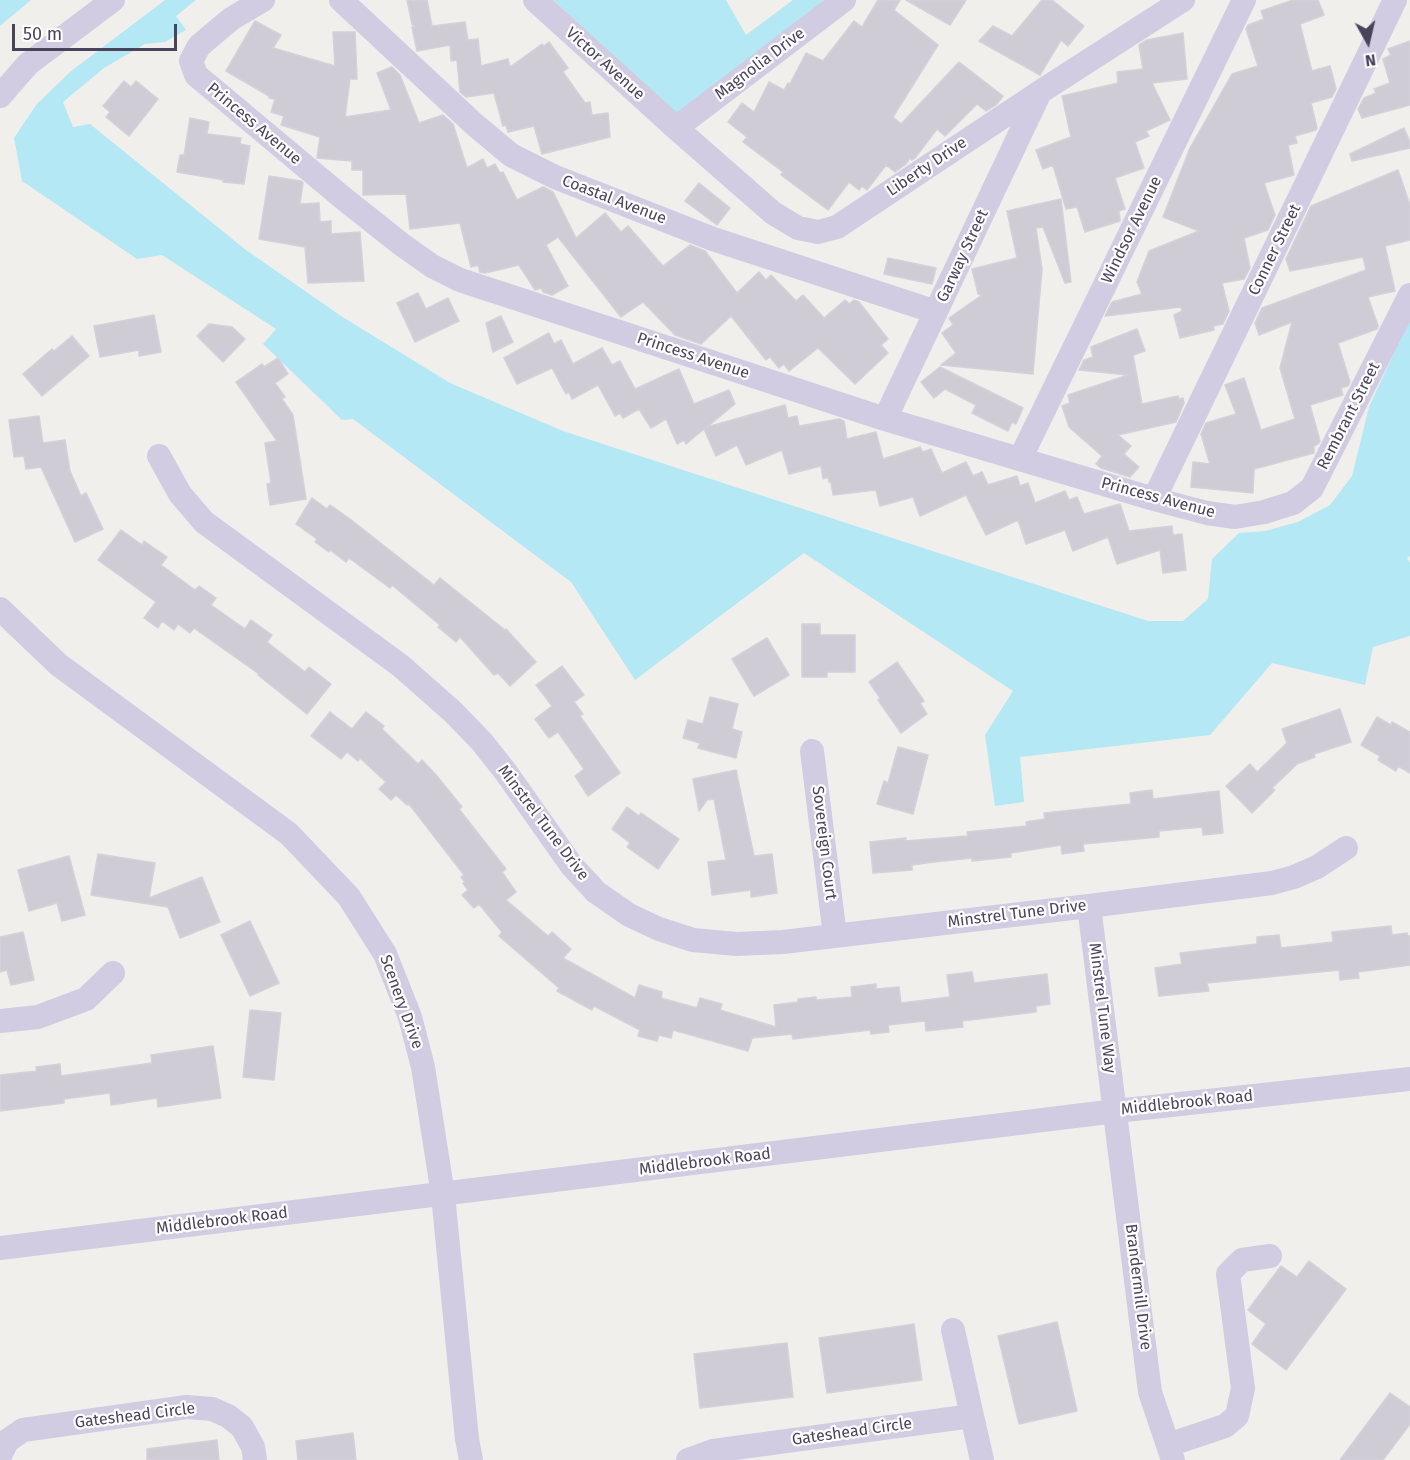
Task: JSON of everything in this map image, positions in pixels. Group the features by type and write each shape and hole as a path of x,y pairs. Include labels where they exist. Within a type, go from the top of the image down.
{"street":[{"path":"0,96 28,64 113,0"},
{"name":"Princess Avenue","path":"263,0 231,19 199,46 191,61 196,75 351,205 432,266 460,280 885,419 1154,499 1207,513 1235,517 1264,512"},
{"name":"Coastal Avenue","path":"342,0 474,124 511,155 555,177 713,239 936,312"},
{"name":"Victor Avenue","path":"535,0 676,128"},
{"name":"Magnolia Drive","path":"676,128 844,0"},
{"name":"Liberty Drive","path":"676,128 773,213 798,228 818,232 837,227 1183,0"},
{"name":"Windsor Avenue","path":"1020,459 1244,0"},
{"name":"Conner Street","path":"1154,499 1395,0"},
{"name":"Garway Street","path":"885,419 1040,92"},
{"name":"Rembrant Street","path":"1264,512 1293,503 1312,488 1410,295"},
{"name":"Minstrel Tune Drive","path":"159,456 180,494 204,522 401,666 453,712 482,742 572,866 596,892 629,915 658,929 693,940 737,944 835,936 1272,883 1317,867 1346,848"},
{"name":"Scenery Drive","path":"0,609 59,665 289,834 349,897 385,954 410,1017 423,1067 443,1195 471,1460"},
{"name":"Sovereign Court","path":"812,751 835,936"},
{"name":"Minstrel Tune Way","path":"1089,906 1116,1111"},
{"path":"0,1021 38,1017 86,999 113,973"},
{"name":"Middlebrook Road","path":"0,1248 1116,1111 1410,1079"},
{"name":"Brandermill Drive","path":"1116,1111 1150,1392 1170,1452"},
{"path":"1170,1452 1225,1426 1237,1416 1243,1388 1228,1274 1242,1260 1270,1256"},
{"path":"953,1330 982,1460"},
{"name":"Gateshead Circle","path":"0,1456 7,1442 23,1430 187,1407 212,1408 228,1416 242,1427 253,1447 255,1460"},
{"name":"Gateshead Circle","path":"688,1460 713,1451 972,1416"}],"shaded area":[{"path":"0,0 31,0 0,26"},
{"path":"165,0 196,0 176,16 186,30 165,42 145,44 104,68 63,102 73,127 90,124 246,250 341,316 450,383 563,431 1148,621 1183,621 1208,599 1212,559 1239,533 1265,531 1298,522 1330,505 1352,476 1369,407 1410,318 1410,556 1407,558 1410,563 1410,636 1373,647 1365,685 1272,663 1210,735 1020,757 1024,802 995,806 985,735 1013,691 804,553 635,680 571,582 353,419 342,420 263,344 276,329 162,255 137,259 22,181 14,138 36,105 70,72"},
{"path":"553,0 726,0 746,35 793,0 828,0 675,114"}],"building":[{"path":"407,0 427,0 432,26 465,22 468,40 478,39 481,66 508,59 510,67 542,44 544,46 549,42 568,68 563,72 585,103 590,102 592,115 608,113 610,137 542,154 534,126 508,132 506,125 503,126 494,93 466,97 460,92 457,60 451,61 450,45 417,51 412,27 415,27 412,24"},
{"path":"878,0 900,0 894,10 938,45 893,117 901,124 959,62 1003,96 997,104 986,111 977,104 945,136 937,129 915,158 912,160 910,158 895,172 886,165 867,190 862,186 859,190 849,182 828,210 781,175 783,172 743,142 747,137 728,122 742,103 754,112 769,82 784,90 788,83 790,84 806,53 823,61 854,21 862,27"},
{"path":"906,0 966,0 950,25"},
{"path":"1042,0 1052,0 1084,26 1068,46 1061,40 1040,75 979,41 993,26 1012,36"},
{"path":"1293,0 1318,0 1324,15 1300,24 1312,71 1330,66 1336,89 1332,97 1311,103 1316,130 1295,136 1297,143 1288,145 1294,175 1264,183 1275,215 1268,230 1244,238 1250,268 1244,279 1222,283 1229,311 1223,324 1213,326 1214,330 1180,338 1174,315 1182,311 1181,307 1105,316 1112,302 1142,294 1137,282 1149,251 1199,231 1163,217 1190,148 1232,74 1258,66 1246,29 1248,25 1264,19 1261,11"},
{"path":"255,21 281,35 273,48 335,66 333,32 355,32 357,79 350,79 345,117 391,110 377,73 392,67 400,75 419,123 443,115 453,124 467,168 483,159 487,168 495,164 500,173 503,172 517,200 543,187 553,192 576,238 605,213 621,232 628,226 663,266 690,245 705,251 737,293 759,272 766,280 771,275 796,301 803,295 824,318 845,300 849,304 854,300 859,302 888,339 881,345 888,353 855,384 818,348 789,371 784,364 779,368 770,357 766,360 731,316 701,344 675,335 643,302 621,317 558,237 546,245 568,286 552,295 543,292 541,288 535,290 519,265 485,273 480,272 478,265 471,267 460,223 410,229 406,194 363,195 363,170 352,170 352,161 317,158 320,137 281,125 284,116 271,112 275,99 269,98 226,71"},
{"path":"1183,33 1187,79 1152,83 1170,120 1146,131 1149,136 1135,142 1144,168 1115,178 1125,209 1119,211 1120,221 1085,232 1077,207 1066,209 1053,165 1043,169 1036,150 1071,137 1062,96 1118,83 1117,72 1143,69 1139,45 1147,40"},
{"path":"1410,41 1410,105 1362,118 1358,109 1364,98 1376,93 1374,89 1390,83 1383,59 1391,55 1388,49"},
{"path":"124,81 131,87 136,81 158,99 129,136 106,117 110,112 103,106"},
{"path":"190,118 209,122 207,134 241,138 240,144 250,146 244,184 177,172 180,155 184,155"},
{"path":"1404,128 1410,148 1352,161 1350,154"},
{"path":"1398,170 1410,205 1410,240 1385,246 1395,291 1368,297 1377,329 1338,343 1350,382 1348,386 1341,388 1343,395 1310,405 1320,441 1314,446 1314,453 1254,469 1253,493 1191,487 1193,462 1210,464 1201,434 1206,423 1236,414 1225,385 1244,378 1261,430 1295,419 1280,368 1292,322 1259,335 1255,323 1262,308 1366,270 1363,257 1290,271 1286,259 1311,206"},
{"path":"269,176 301,181 303,183 300,204 319,203 320,222 331,221 331,234 360,232 364,281 308,283 305,247 259,239"},
{"path":"699,183 730,208 717,225 685,201"},
{"path":"1061,199 1071,282 1065,283 1043,227 1036,228 1042,269 1033,374 941,365 956,353 942,333 953,325 949,318 982,295 978,294 972,269 1017,258 1007,211"},
{"path":"888,258 936,268 932,284 884,274"},
{"path":"418,293 426,309 448,298 459,321 415,342 397,303"},
{"path":"154,315 161,352 139,356 139,350 100,357 94,326"},
{"path":"501,316 513,342 493,352 486,323"},
{"path":"209,324 232,327 245,339 223,362 197,336"},
{"path":"1137,329 1145,351 1133,355 1142,404 1178,396 1179,399 1183,398 1184,403 1176,422 1118,435 1131,446 1124,454 1139,467 1130,477 1101,468 1096,464 1102,456 1069,427 1062,406 1070,403 1068,395 1128,375 1079,370 1084,360 1093,357 1091,347"},
{"path":"549,333 554,344 561,340 573,364 602,348 612,365 620,361 635,389 679,369 694,404 729,390 735,404 707,427 785,405 788,418 797,416 799,426 839,419 844,421 847,439 876,432 883,459 920,447 923,452 931,449 942,473 966,462 973,476 982,472 988,485 1017,476 1020,486 1028,483 1035,503 1065,491 1069,500 1077,497 1084,514 1120,504 1129,531 1172,526 1173,535 1182,534 1186,570 1163,573 1160,550 1117,564 1108,537 1073,551 1065,530 1026,544 1018,520 986,535 966,495 920,516 913,497 880,506 876,490 833,495 828,477 823,479 821,466 789,474 782,450 746,465 737,445 716,456 704,429 686,444 684,440 677,444 666,419 651,428 639,409 623,418 620,413 615,416 598,385 572,399 569,392 566,394 552,368 517,384 504,358"},
{"path":"72,336 89,356 42,396 23,374 52,349 54,351"},
{"path":"278,358 288,374 275,383 285,397 282,399 293,415 306,499 270,505 267,484 271,483 265,443 277,441 236,382 262,364 264,367"},
{"path":"940,367 1023,408 1016,424 1012,422 1008,431 972,413 976,405 945,389 934,398 921,382"},
{"path":"39,416 43,443 65,440 70,471 81,496 86,493 103,529 75,542 41,467 26,469 24,456 14,457 9,420"},
{"path":"312,498 327,509 330,505 350,519 434,585 440,578 506,629 536,662 510,686 498,673 494,675 460,637 456,642 438,627 440,625 392,585 390,588 349,558 346,562 330,550 329,552 315,542 317,539 296,524"},
{"path":"121,530 142,545 144,541 167,557 161,565 195,590 199,586 216,598 211,605 245,629 251,620 272,635 267,642 305,672 309,667 331,684 307,714 259,674 194,628 190,633 178,624 174,630 162,621 158,628 144,618 156,602 98,560"},
{"path":"802,624 820,624 820,635 855,635 855,672 827,672 827,677 802,677"},
{"path":"767,638 789,675 754,696 732,659"},
{"path":"897,662 924,701 920,703 927,714 901,733 878,700 880,698 869,682"},
{"path":"562,666 584,695 574,702 583,714 580,716 620,773 588,796 575,776 584,769 558,732 549,738 535,719 552,706 536,685"},
{"path":"710,697 738,704 732,729 742,732 736,758 698,748 700,743 683,738 688,720 703,724"},
{"path":"1340,709 1351,742 1314,754 1315,757 1297,764 1272,788 1275,790 1252,813 1226,786 1250,764 1257,772 1287,743 1282,729"},
{"path":"330,712 352,729 366,712 384,726 382,729 418,764 422,760 462,807 459,809 506,869 502,872 516,892 506,900 548,936 552,932 571,949 563,958 635,998 639,985 662,992 661,998 697,1008 700,998 722,1004 720,1010 776,1027 774,1005 816,997 816,1000 852,997 851,987 876,984 876,989 899,987 901,1003 950,997 947,975 972,972 974,983 1047,974 1050,1004 1036,1006 1036,1012 962,1021 963,1027 926,1031 925,1021 888,1025 889,1032 871,1034 870,1030 793,1039 792,1034 752,1038 748,1051 673,1030 671,1038 659,1035 657,1041 638,1036 640,1030 594,1006 592,1010 557,991 559,988 499,936 502,932 479,904 474,908 462,895 468,890 461,877 464,875 409,804 407,805 396,795 391,800 379,789 386,782 360,758 358,761 347,752 341,759 311,736"},
{"path":"1377,717 1410,732 1410,773 1398,766 1396,771 1378,760 1380,756 1361,745"},
{"path":"898,747 928,755 913,814 877,804 884,781 888,783"},
{"path":"736,770 754,856 772,854 777,893 751,897 751,890 712,895 708,862 726,860 714,799 707,800 699,811 693,779"},
{"path":"1152,790 1153,799 1219,791 1223,833 1203,835 1202,827 1159,831 1159,837 1083,844 1084,851 1062,854 1061,845 1011,853 1011,857 934,862 912,865 912,870 873,873 870,842 968,836 967,832 1027,826 1026,822 1045,819 1044,813 1131,804 1130,793"},
{"path":"627,807 639,816 641,813 679,839 658,869 627,847 630,843 612,829"},
{"path":"98,854 155,863 149,898 202,877 220,922 180,938 168,907 91,895"},
{"path":"69,856 85,915 62,921 57,903 29,911 18,870"},
{"path":"250,921 279,983 250,996 221,935"},
{"path":"1391,926 1392,935 1407,933 1410,936 1410,965 1358,972 1359,978 1340,980 1339,970 1207,983 1209,991 1159,996 1155,968 1182,964 1180,953 1257,944 1257,937 1279,935 1281,948 1333,942 1332,932"},
{"path":"23,932 34,980 11,985 7,970 0,972 0,937"},
{"path":"250,1010 281,1013 274,1080 243,1077"},
{"path":"213,1046 221,1098 158,1107 157,1098 111,1105 110,1093 64,1099 64,1103 0,1111 0,1075 37,1071 36,1067 60,1064 61,1076 152,1063 151,1055"},
{"path":"1309,1261 1346,1289 1286,1370 1252,1344 1266,1324 1248,1310 1281,1266 1297,1277"},
{"path":"1057,1322 1077,1411 1019,1424 998,1336"},
{"path":"914,1324 922,1380 827,1393 819,1338"},
{"path":"787,1343 793,1397 700,1408 694,1354"},
{"path":"1390,1393 1410,1407 1410,1424 1383,1460 1340,1460"},
{"path":"353,1433 356,1460 298,1460 296,1441"},
{"path":"217,1440 219,1460 147,1460 147,1449"}]}
